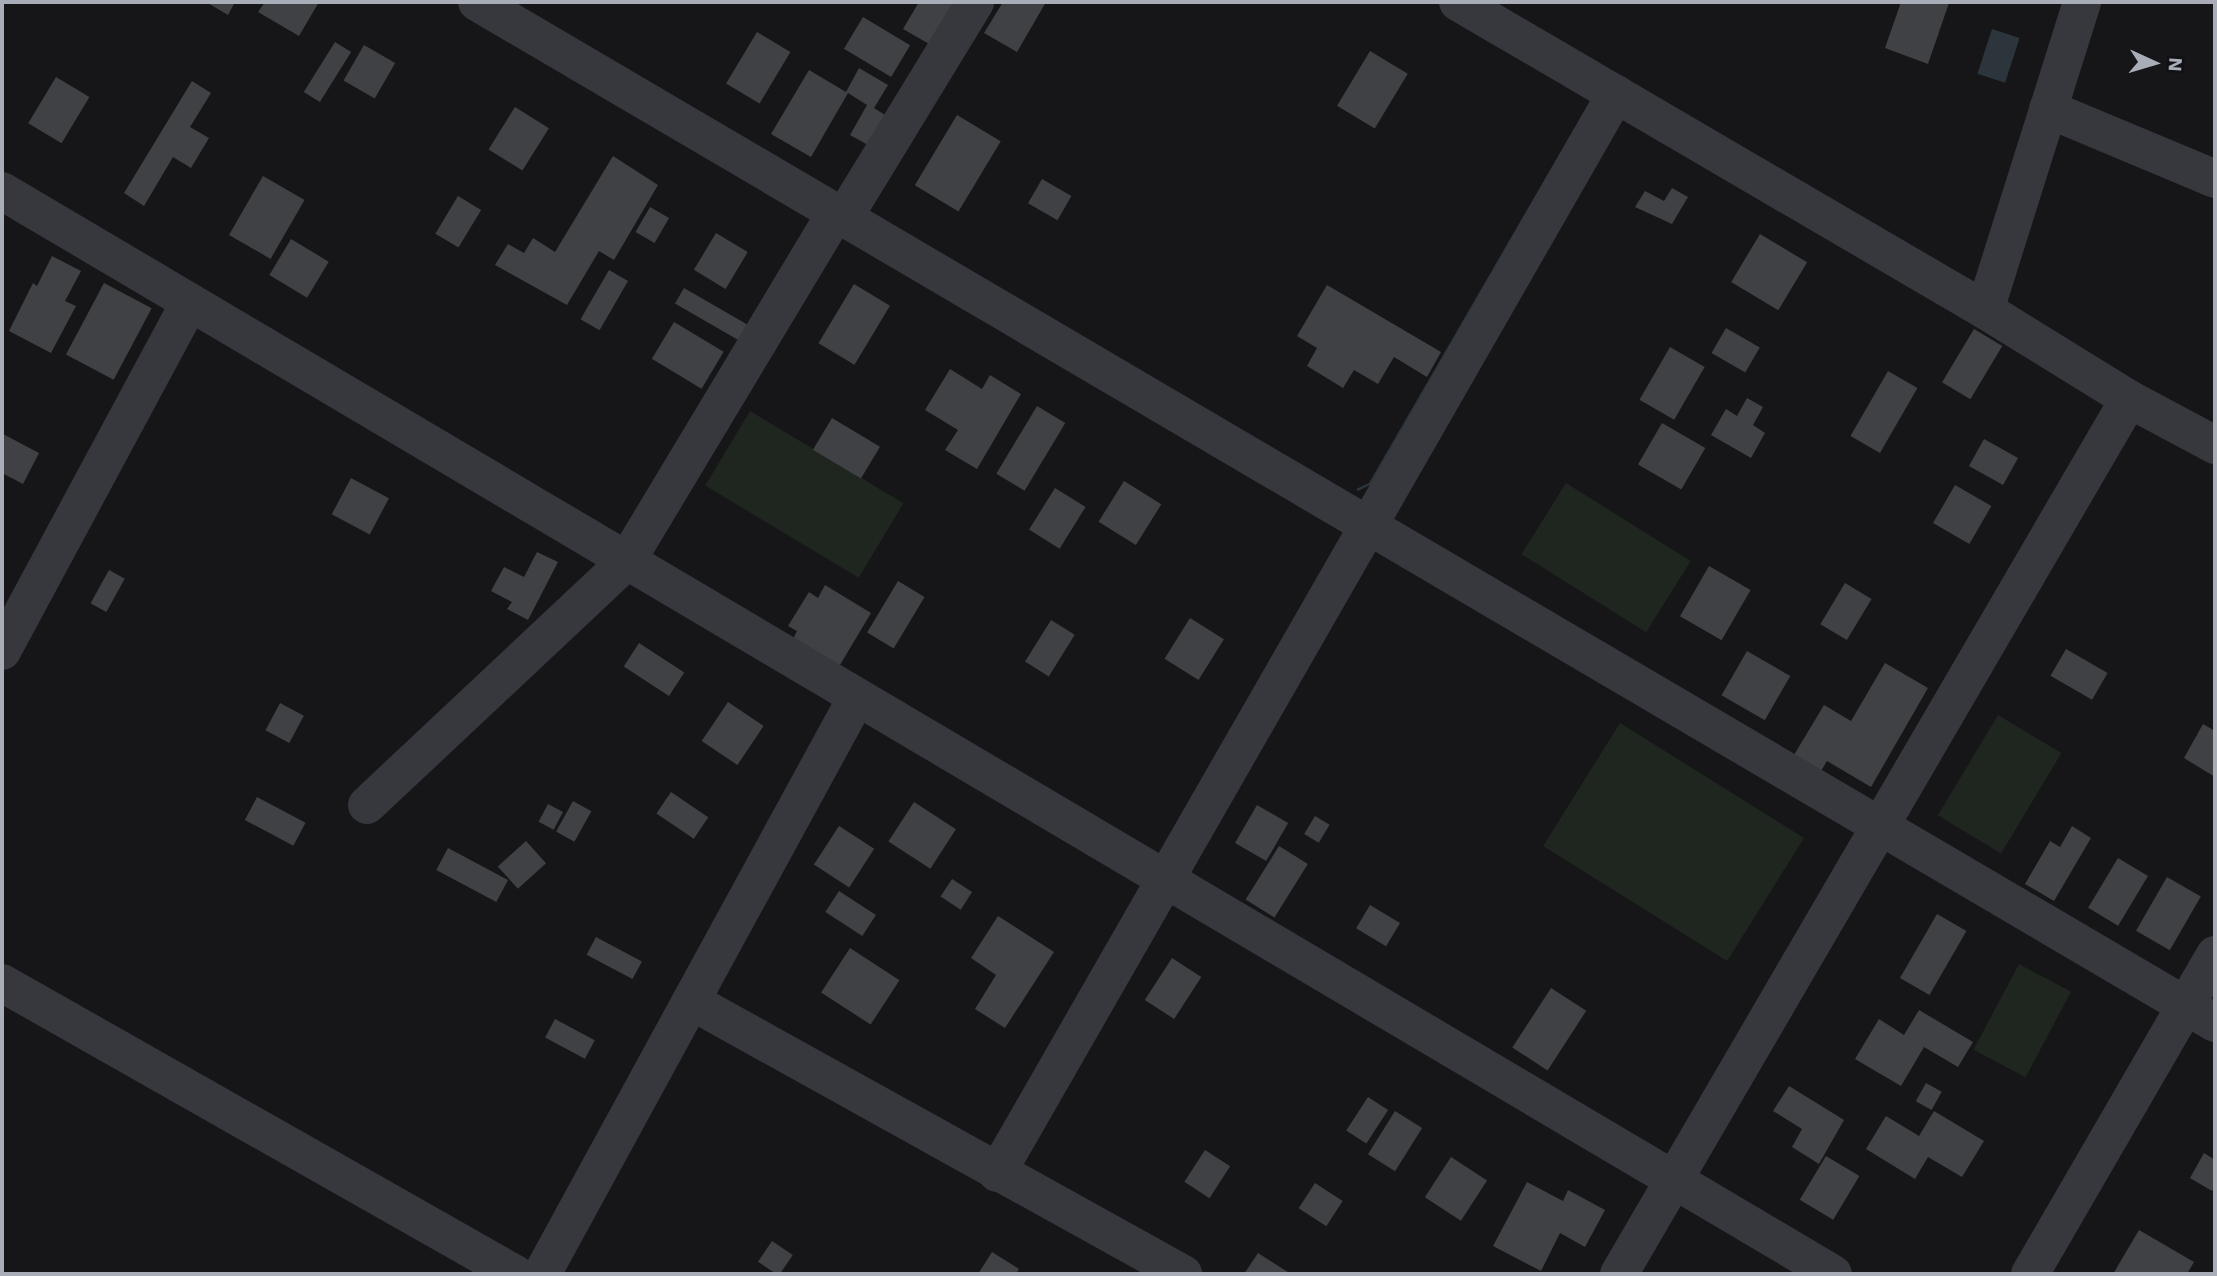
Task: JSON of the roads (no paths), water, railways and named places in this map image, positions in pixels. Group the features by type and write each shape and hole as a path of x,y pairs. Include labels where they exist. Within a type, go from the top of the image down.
{"street":[{"path":"477,2 2200,1014"},
{"path":"367,805 626,562 975,2"},
{"path":"1458,2 1985,310 2129,400 2215,445"},
{"path":"1985,310 2082,2"},
{"path":"997,1173 1616,93"},
{"path":"2048,109 2215,179"},
{"path":"2,191 1833,1274"},
{"path":"2,651 190,302"},
{"path":"1619,1274 1672,1179 2129,400"},
{"path":"542,1274 857,697"},
{"path":"2030,1274 2200,1014 2215,955"},
{"path":"2,983 515,1274"},
{"path":"691,1001 1182,1274"}]}
